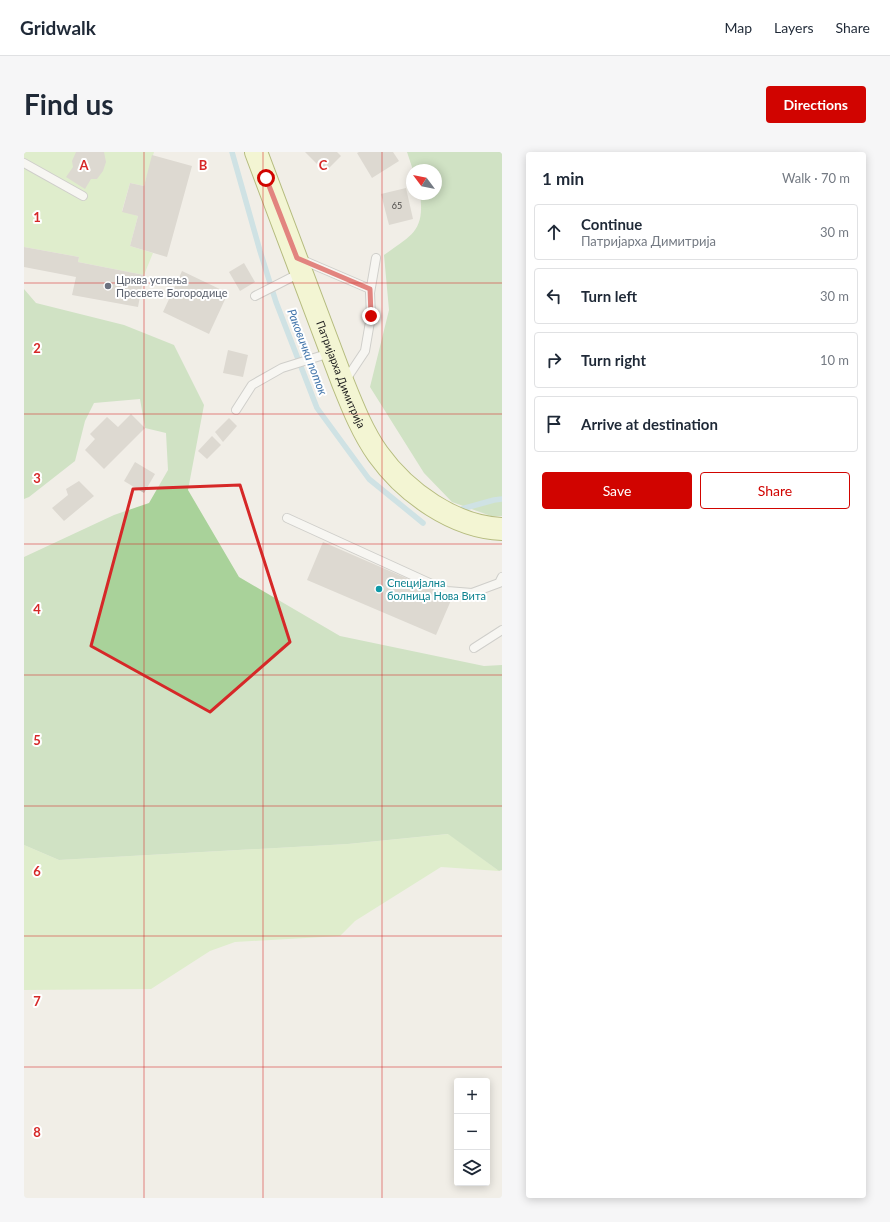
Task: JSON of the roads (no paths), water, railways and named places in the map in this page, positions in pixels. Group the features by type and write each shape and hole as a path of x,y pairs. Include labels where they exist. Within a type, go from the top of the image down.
{"main road":[{"name":"Патријарха Димитрија","path":"256,152 300,265 343,383 368,437 379,454 396,476 422,498 447,513 477,526 502,529"}],"lane":[{"path":"24,163 82,196"},
{"path":"343,383 365,351 371,316 370,289 376,258"},
{"path":"258,295 282,282 300,265 370,289"},
{"path":"236,410 252,385 288,366 332,352"},
{"path":"287,518 446,590 472,593 499,583 502,577"},
{"path":"474,648 502,630"}],"waterway":[{"name":"Раковички поток","path":"232,152 276,302 317,408 369,479 423,523"},
{"name":"Раковички поток","path":"458,510 502,499"}],"place":[{"name":"Црква успења Пресвете Богородице","path":"108,286"},
{"name":"Специјална болница Нова Вита","path":"379,589"}]}
